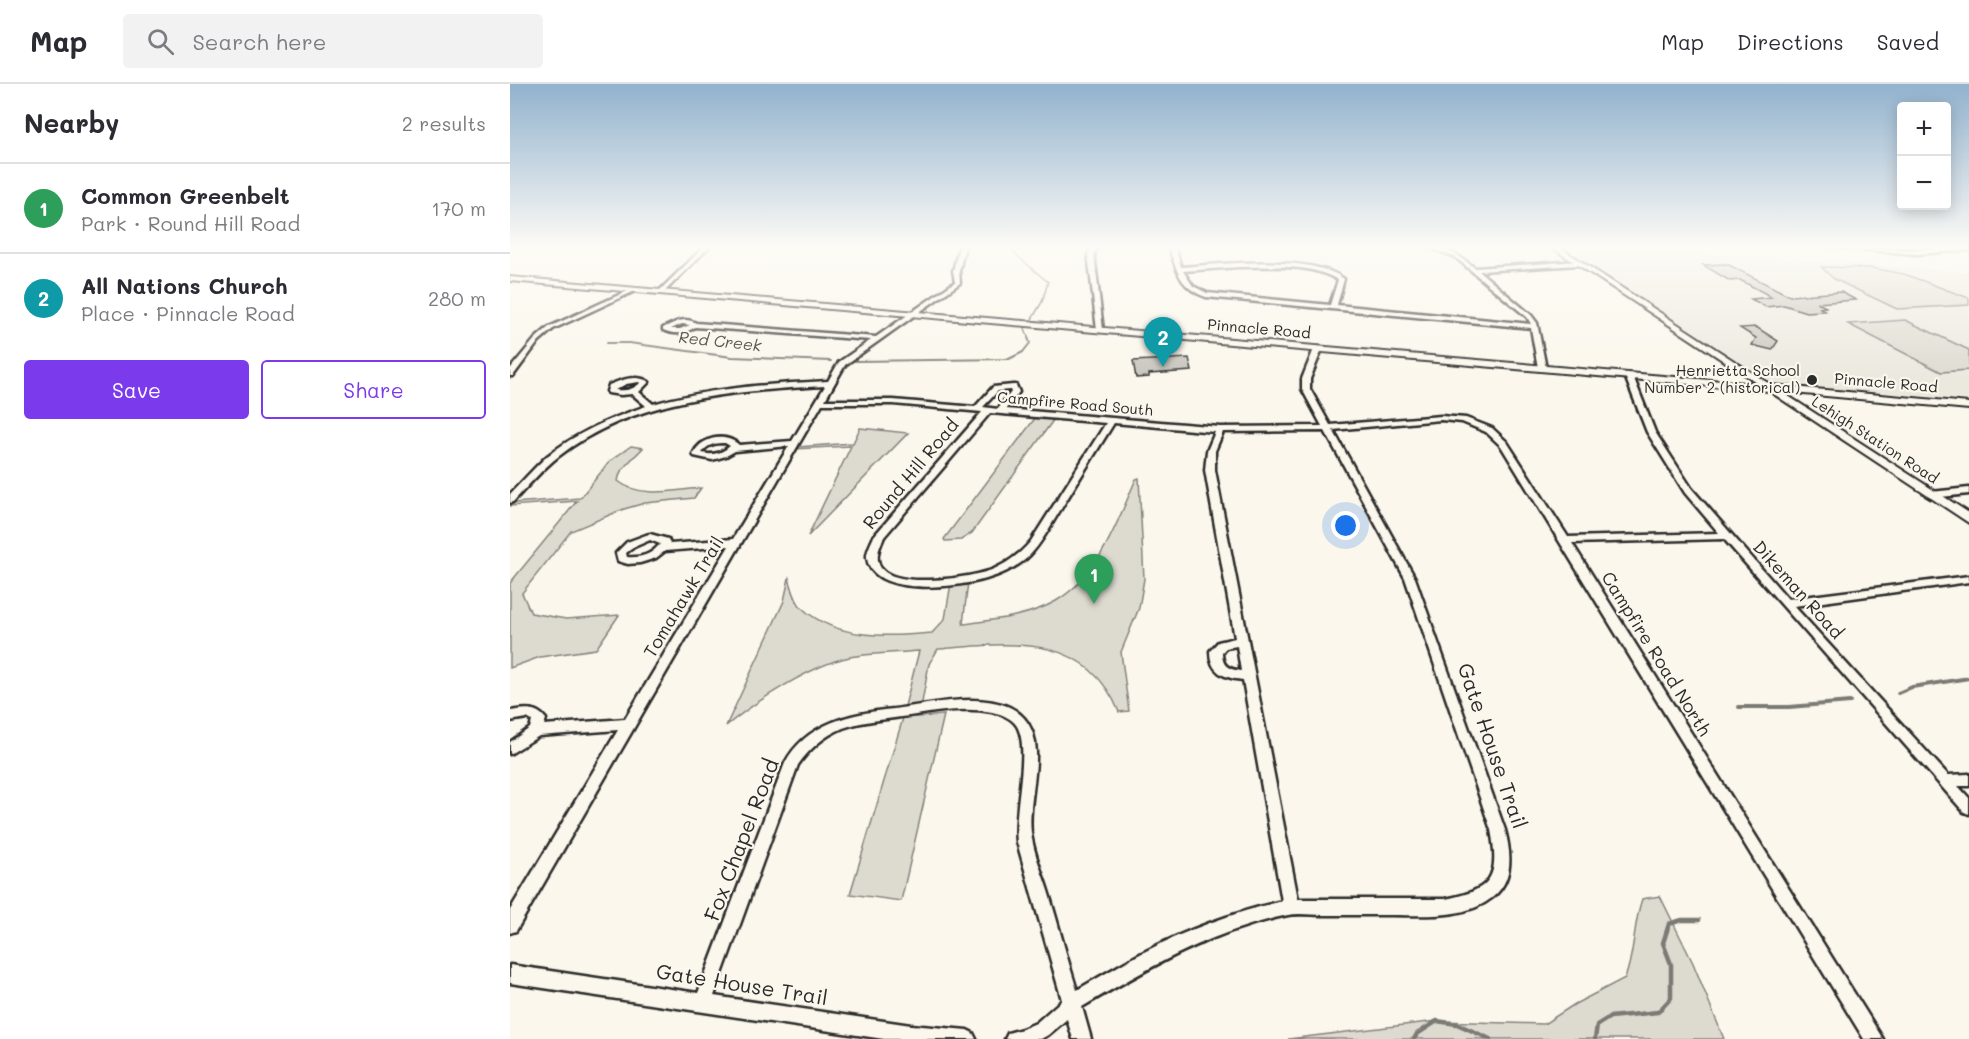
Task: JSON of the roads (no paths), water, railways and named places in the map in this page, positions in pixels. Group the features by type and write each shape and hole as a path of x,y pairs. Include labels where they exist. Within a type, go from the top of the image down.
{"main road":[{"name":"Lehigh Station Road","path":"1622,292 1969,519"},
{"name":"Pinnacle Road","path":"1769,388 1969,406"}],"street":[{"path":"510,374 537,340 551,328 631,292"},
{"name":"Pinnacle Road","path":"655,292 1769,388"},
{"name":"Tomahawk Trail","path":"510,925 845,361 945,292"},
{"path":"1095,292 1100,330"},
{"path":"1199,292 1206,295 1534,326"},
{"path":"1333,307 1337,292"},
{"path":"1501,292 1527,313 1534,326 1542,368"},
{"path":"694,325 879,339"},
{"name":"Gate House Trail","path":"1014,1039 1023,1038 1042,1029 1072,1003 1153,956 1252,916 1291,907 1445,907 1464,904 1485,896 1498,880 1503,866 1503,849 1498,830 1410,578 1305,384 1318,349"},
{"name":"Dikeman Road","path":"1629,376 1661,451 1688,491 1725,536 1969,808"},
{"path":"510,500 538,469 562,449 593,431 652,407 736,389 831,383"},
{"path":"977,409 996,389 1013,387 1015,392 1000,411"},
{"path":"633,391 652,407"},
{"name":"Campfire Road South","path":"820,402 874,401 1220,430 1275,431 1329,428"},
{"name":"Round Hill Road","path":"988,410 873,545 870,560 881,575 901,582 918,583 970,579 997,571 1019,560 1035,543 1111,421"},
{"name":"Campfire Road North","path":"1329,428 1441,418 1463,420 1489,430 1504,444 1874,1039"},
{"path":"1220,430 1211,452 1210,470 1291,907"},
{"path":"734,448 796,443"},
{"path":"1932,495 1969,491"},
{"path":"1565,540 1725,536"},
{"path":"663,548 737,542"},
{"path":"1785,603 1969,579"},
{"path":"1242,641 1222,645 1216,651 1215,661 1220,669 1228,674 1248,676"},
{"name":"Fox Chapel Road","path":"703,1002 792,763 803,747 831,727 854,718 983,705 1003,709 1013,714 1020,720 1028,734 1022,826 1082,1039"},
{"path":"510,716 520,713 536,715 539,719 536,731"},
{"path":"510,749 536,731 629,724"},
{"path":"1946,781 1969,780"},
{"name":"Gate House Trail","path":"510,974 911,1034 967,1039"}],"waterway":[{"name":"Red Creek","path":"1032,319 1045,292"},
{"name":"Red Creek","path":"1025,328 1029,340"},
{"name":"Red Creek","path":"855,361 1009,359 1023,352 1030,343 1028,338"},
{"name":"Red Creek","path":"607,343 629,343 732,357 831,361"},
{"path":"1898,693 1912,687 1969,678"},
{"path":"1739,707 1789,707 1850,702"},
{"path":"1595,1039 1597,1025 1610,1017 1658,1012 1671,998 1671,964 1663,943 1669,924 1682,920 1699,920"},
{"path":"1414,1039 1417,1034 1437,1021 1457,1024 1490,1039"}],"place":[{"name":"All Nations Church","path":"1163,367"},
{"name":"Henrietta School Number 2 (historical)","path":"1812,380"},
{"name":"Common Greenbelt","path":"1094,604"}]}
